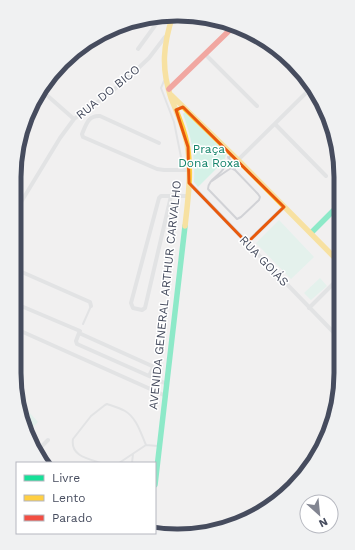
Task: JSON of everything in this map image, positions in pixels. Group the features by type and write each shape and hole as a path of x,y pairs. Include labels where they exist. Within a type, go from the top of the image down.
{"main road":[{"name":"AVENIDA GENERAL ARTHUR CARVALHO","path":"156,477 189,183 189,159 185,134 170,92 164,63 166,35 171,21"},
{"path":"230,30 205,54 170,92 230,155 238,160 334,257"},
{"path":"176,110 184,108"},
{"path":"311,233 334,210"}],"street":[{"path":"138,49 158,22"},
{"name":"RUA DO BICO","path":"21,202 60,138 74,119 110,93 131,75 149,58 166,35"},
{"path":"205,54 257,106"},
{"path":"238,160 308,92"},
{"path":"45,94 74,119"},
{"path":"160,143 100,116 90,118 82,134 83,137 157,169 189,170"},
{"path":"275,124 326,176"},
{"name":"RUA GOIÁS","path":"189,183 334,333"},
{"path":"171,196 145,308 142,310 133,308 131,303 159,198 161,196 171,196 188,196"},
{"path":"247,244 284,207"},
{"path":"21,272 90,302 91,306"},
{"path":"309,308 334,283"},
{"path":"21,306 80,331"},
{"path":"21,331 166,396"},
{"path":"149,376 153,368 152,366 79,333 76,341 77,344 149,376 167,384"},
{"path":"40,448 48,440"}],"lane":[{"path":"166,76 161,88 174,122 181,157 182,159 189,159"},
{"path":"230,155 235,166 235,170"},
{"path":"212,181 231,168 235,170 260,197 259,200 239,219 235,217 208,189 209,184 212,181 222,171 230,155"},
{"path":"83,324 91,306"},
{"path":"98,462 78,454 72,444 73,439 91,416 107,404 126,411 138,425 146,445"},
{"path":"121,462 146,445 160,446"},
{"path":"132,462 133,454"}],"highlighted area":[{"path":"183,107 284,207 247,243 189,183 188,147 176,110"}],"green space":[{"name":"Praça Dona Roxa","path":"185,112 227,152 224,161 198,187 194,182 194,164 191,139 183,114"},
{"path":"279,220 314,257 291,279 256,243"},
{"path":"320,278 327,286 311,300 304,293"},
{"path":"25,408 38,422 31,429"}],"traffic: fast":[{"path":"311,233 334,210"},
{"path":"156,476 185,226"}],"traffic: slow":[{"path":"171,21 164,56 168,87 187,144 189,185 185,226"},
{"path":"171,95 334,257"}],"traffic: jam":[{"path":"169,89 230,30"}]}
